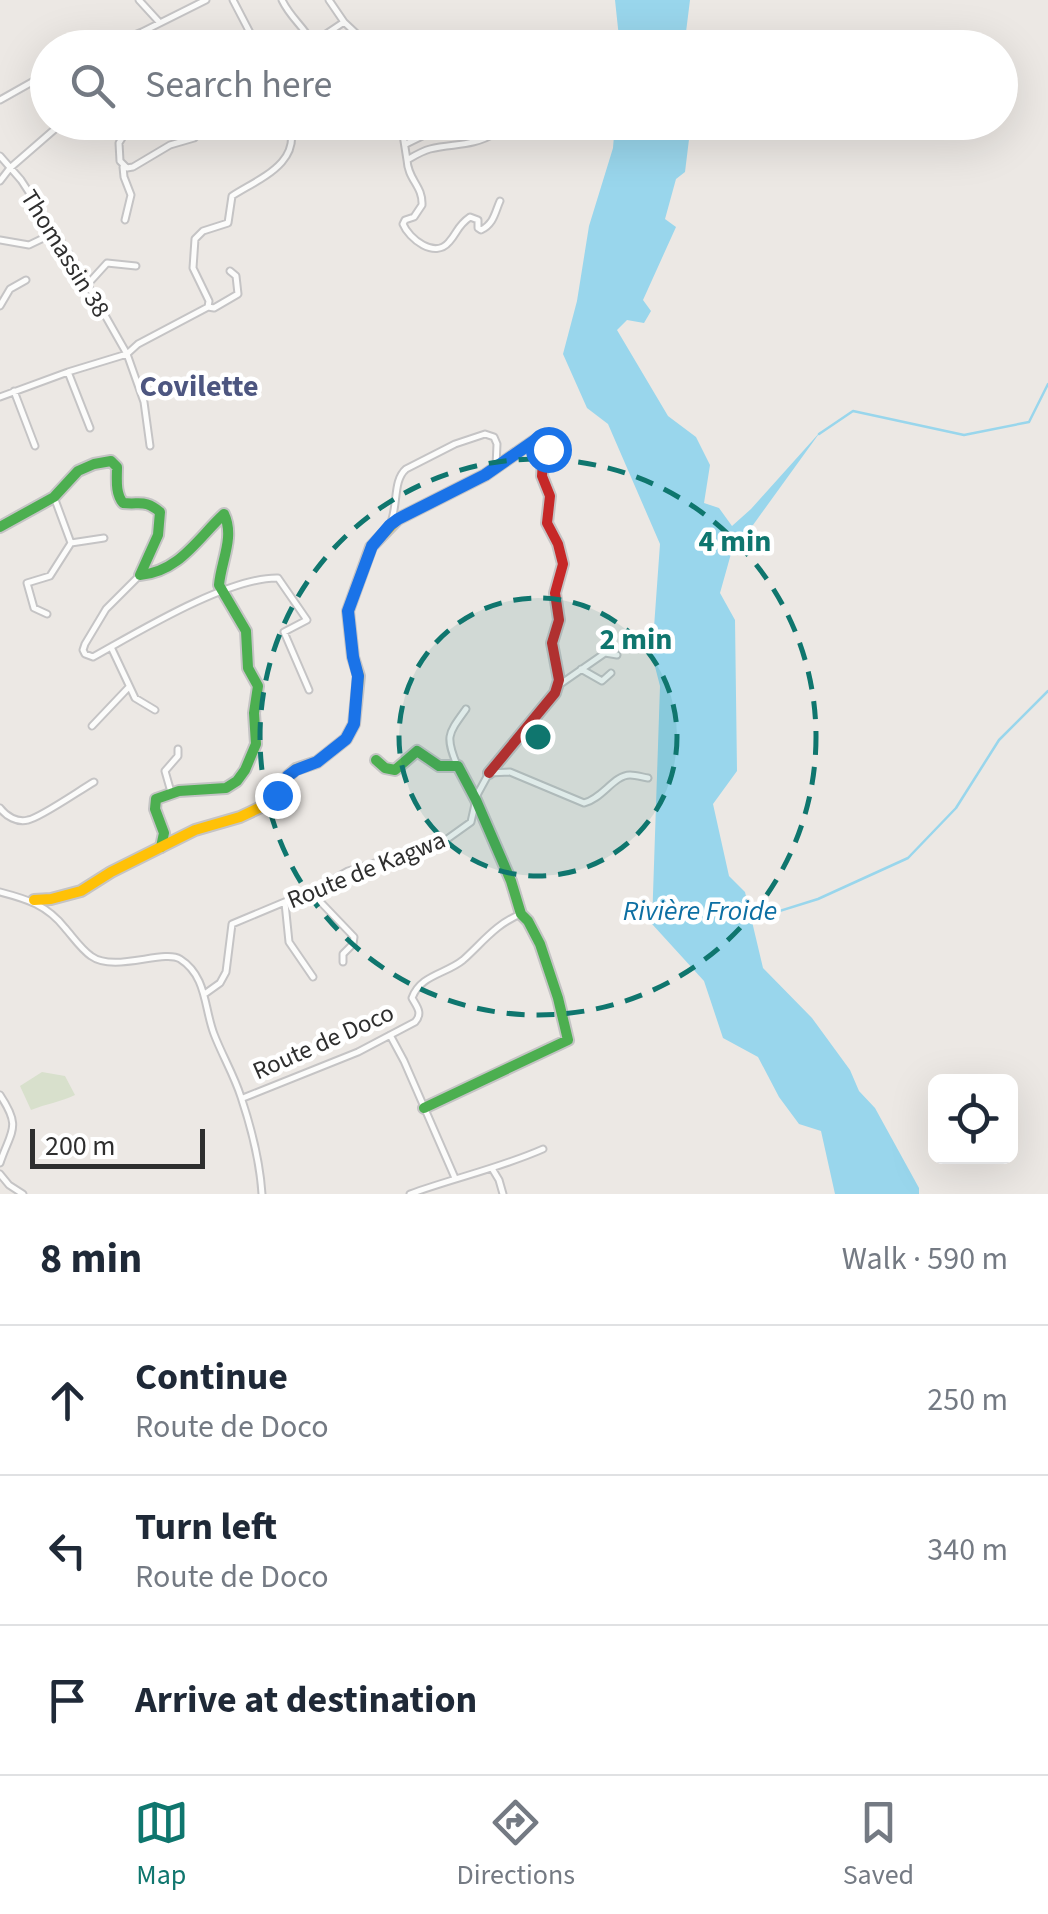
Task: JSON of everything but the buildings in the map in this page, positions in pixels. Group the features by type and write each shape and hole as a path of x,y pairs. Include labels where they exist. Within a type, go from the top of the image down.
{"street":[{"path":"139,0 160,23"},
{"path":"144,30 206,0"},
{"path":"233,0 249,30"},
{"path":"282,0 290,16 305,30"},
{"path":"329,0 353,30"},
{"path":"331,30 344,22"},
{"path":"0,100 30,83"},
{"path":"0,181 42,140"},
{"path":"121,140 120,161 132,195 126,220"},
{"path":"123,167 132,167 170,144 186,140"},
{"path":"208,307 193,268 195,240 202,231 228,223 232,196 284,162 293,140"},
{"path":"405,140 408,172 418,187 422,205 403,224 421,246 441,248 470,218 478,220 478,228 485,228 500,200"},
{"path":"406,144 414,140"},
{"path":"407,160 429,149 481,140"},
{"name":"Thomassin 38","path":"0,156 77,266 127,354 144,402 150,446"},
{"path":"0,240 33,244 54,232"},
{"path":"87,286 106,263 136,266"},
{"path":"0,397 127,354 138,344 208,307 214,308 238,294 237,278 230,271"},
{"path":"0,306 10,288 26,280"},
{"path":"68,372 90,428"},
{"path":"14,391 35,446"},
{"path":"390,525 397,502 397,483 406,469 455,444 485,434 491,435 497,444 496,468"},
{"path":"0,892 34,900 80,891 195,830 261,807 277,795 288,776 317,762 346,739 354,724 358,692 348,611 372,546 390,525 496,468 538,440 548,445 542,476 550,496 547,523 563,564 555,593 559,620 552,643 559,685"},
{"path":"0,527 54,498 78,471 111,460 116,463 119,502 154,504 160,512 158,535 140,574 106,609 83,650 85,654 93,657 220,592 265,578 278,578 306,620 284,632 309,690"},
{"path":"54,498 70,543"},
{"path":"140,574 149,575 177,560 224,514 229,520 220,592 246,629 249,673 258,686 254,713 256,744 246,770 226,788 172,792 154,802 164,834 161,847"},
{"path":"70,543 104,538"},
{"path":"47,614 34,608 27,582 50,576 70,543"},
{"path":"111,647 138,701 155,710"},
{"path":"488,773 559,685 605,653 617,655"},
{"path":"581,669 602,682 611,674"},
{"path":"92,726 129,688"},
{"path":"424,1108 568,1040 540,944 520,914 511,881 448,741 450,731 466,709"},
{"path":"172,792 165,771 178,756 178,748"},
{"path":"376,760 395,770 417,751 439,766 458,766"},
{"path":"488,773 510,772 584,804 598,798 621,777 648,778"},
{"name":"Route de Kagwa","path":"206,993 220,983 226,972 232,924 348,871 442,842 471,822 488,773"},
{"path":"0,808 14,820 29,820 94,782"},
{"path":"310,891 354,937 342,962"},
{"path":"34,900 91,957 102,962 179,958 192,970 206,993 213,1032 242,1099 259,1164 262,1194"},
{"path":"284,902 289,942 314,976"},
{"name":"Route de Doco","path":"242,1099 358,1052 415,1022 420,1012 412,998 417,988 434,974 459,964 506,920 520,914"},
{"path":"390,1035 454,1178"},
{"path":"0,1096 14,1125 0,1163"},
{"path":"410,1194 542,1149"},
{"path":"492,1168 503,1194"},
{"path":"0,1174 22,1194"}],"green space":[{"path":"42,1072 65,1076 75,1095 31,1110 20,1086"}],"water":[{"path":"615,0 690,0 686,30 618,30"},
{"name":"Rivière Froide","path":"614,140 689,140 685,172 676,179 665,219 676,227 643,300 651,311 644,323 627,320 617,330 668,416 696,437 710,465 704,503 719,508 732,526 821,431 753,525 734,543 720,593 735,620 737,771 713,804 729,876 745,892 763,968 812,1018 850,1070 859,1091 875,1108 919,1194 835,1194 821,1131 799,1124 758,1057 723,1038 704,981 652,924 660,686 652,655 660,544 608,424 587,408 563,354 577,301 589,226"}],"waterway":[{"path":"819,434 853,411 964,435 1029,422 1048,384"},
{"path":"751,920 818,899 908,858 956,808 999,740 1048,691"}],"traffic: fast":[{"path":"0,527 54,497 78,471 111,461 117,467 123,503 146,504 160,512 158,535 140,575 154,573 177,561 224,514 228,540 219,585 246,631 248,668 258,686 254,713 256,744 245,770 226,788 179,791 156,799 155,809 164,833 161,847"},
{"path":"376,760 395,770 417,751 439,766 458,766 511,881 521,914 540,944 568,1040 424,1108"}],"traffic: slow":[{"path":"34,900 81,891 195,830 261,807 277,795 296,769 317,762 346,739 354,724 359,676 348,611 371,547 398,519 485,475 515,454"}],"traffic: jam":[{"path":"489,773 555,693 559,680 552,643 559,620 555,593 563,564 547,523 550,496 542,476 548,449 546,442 534,441 515,454"}],"district":[{"name":"Covilette","path":"199,386"}],"route":[{"path":"277,795 288,776 317,762 346,739 354,724 358,676 348,611 372,546 398,519 474,482 534,441 546,442 548,449"}]}
